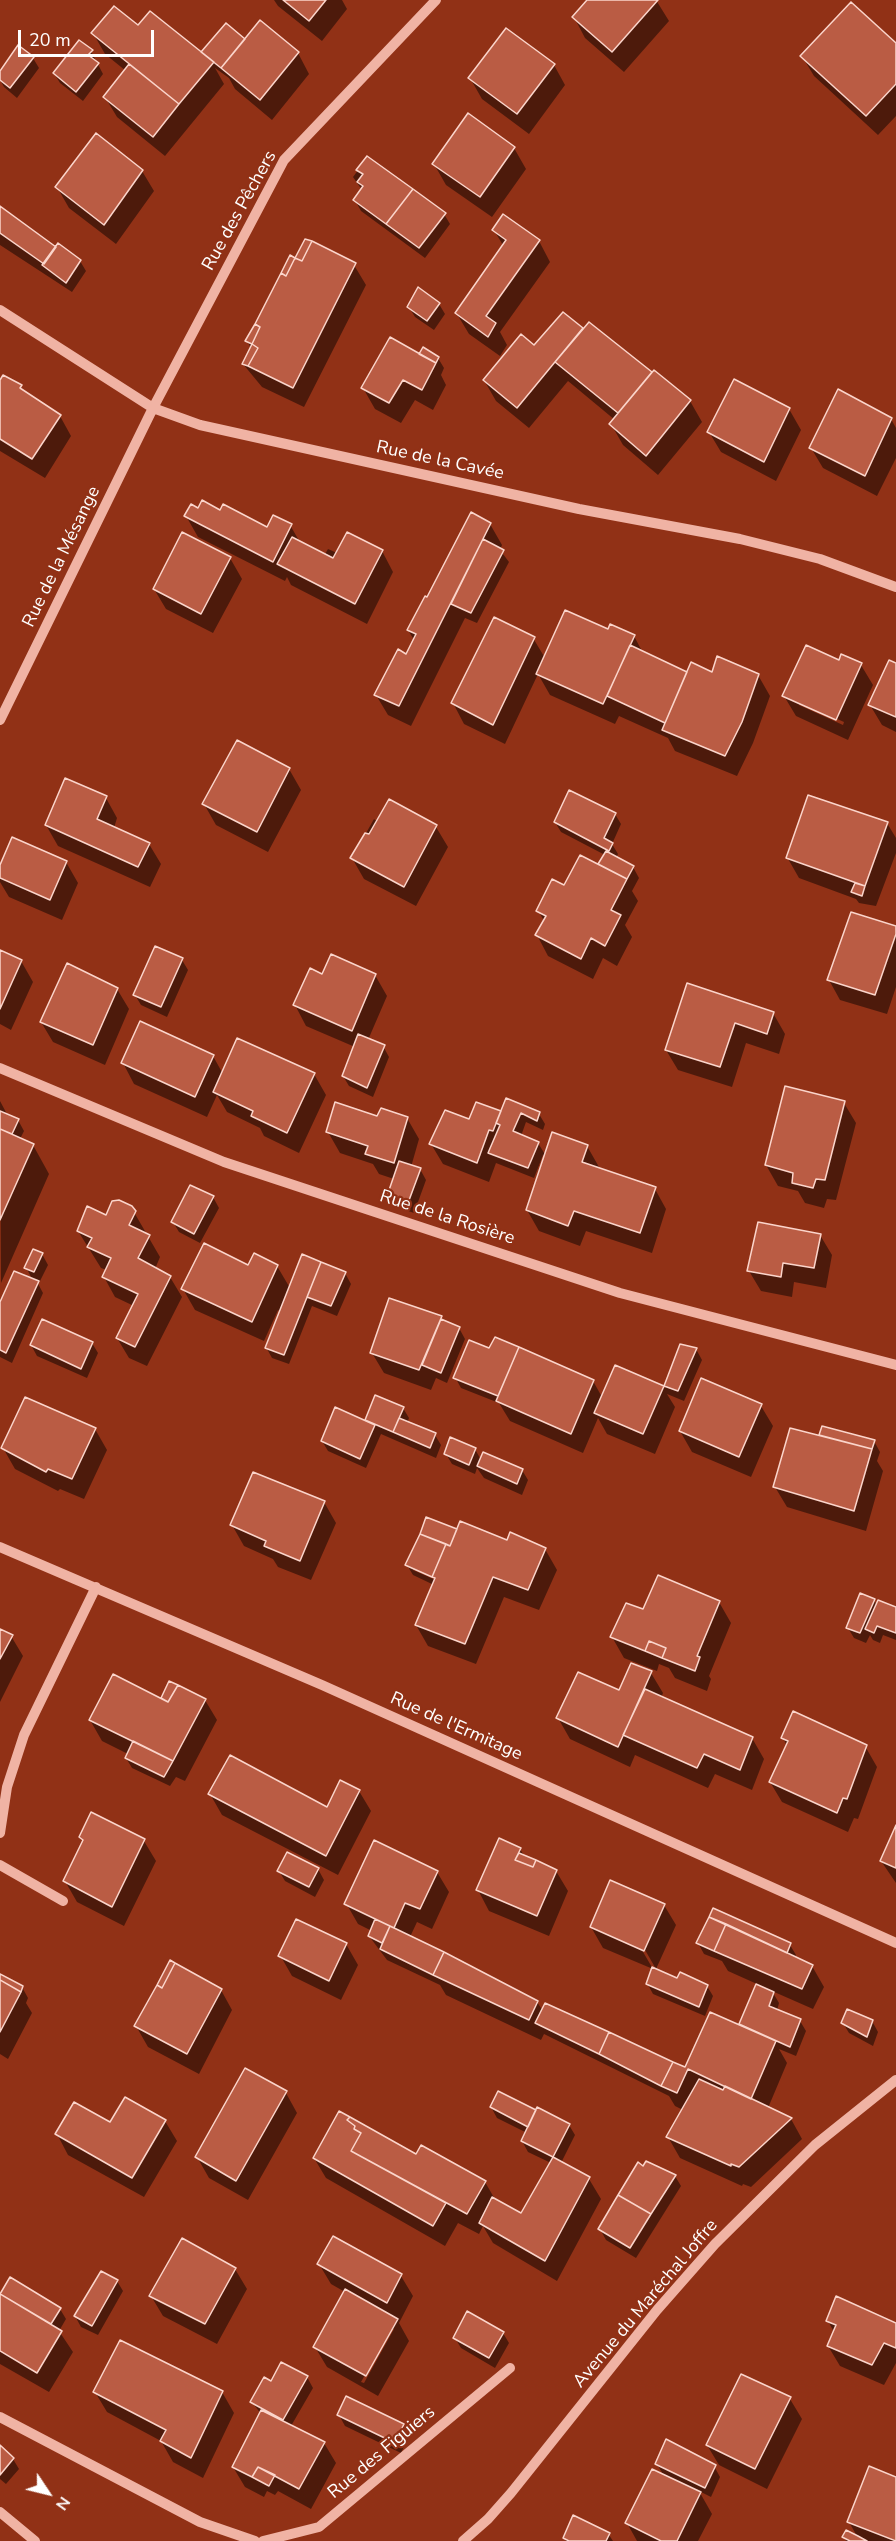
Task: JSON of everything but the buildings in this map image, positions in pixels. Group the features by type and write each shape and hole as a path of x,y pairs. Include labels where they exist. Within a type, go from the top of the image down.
{"street":[{"name":"Rue des Pêchers","path":"153,408 284,159 436,0"},
{"name":"Rue de la Cavée","path":"0,310 153,408 200,425 579,509 740,539 820,559 896,587"},
{"name":"Rue de la Mésange","path":"0,720 153,408"},
{"name":"Rue de la Rosière","path":"0,1068 224,1162 620,1293 896,1365"},
{"name":"Rue de l'Ermitage","path":"0,1547 322,1684 896,1943"},
{"path":"0,1833 7,1787 24,1735 96,1587"},
{"path":"0,1865 63,1900"},
{"name":"Avenue du Maréchal Joffre","path":"463,2541 488,2519 511,2493 657,2310 715,2244 815,2145 896,2080"},
{"name":"Rue des Figuiers","path":"263,2541 319,2527 510,2368"},
{"path":"0,2417 200,2522 255,2541"},
{"path":"0,2512 34,2541"}]}
